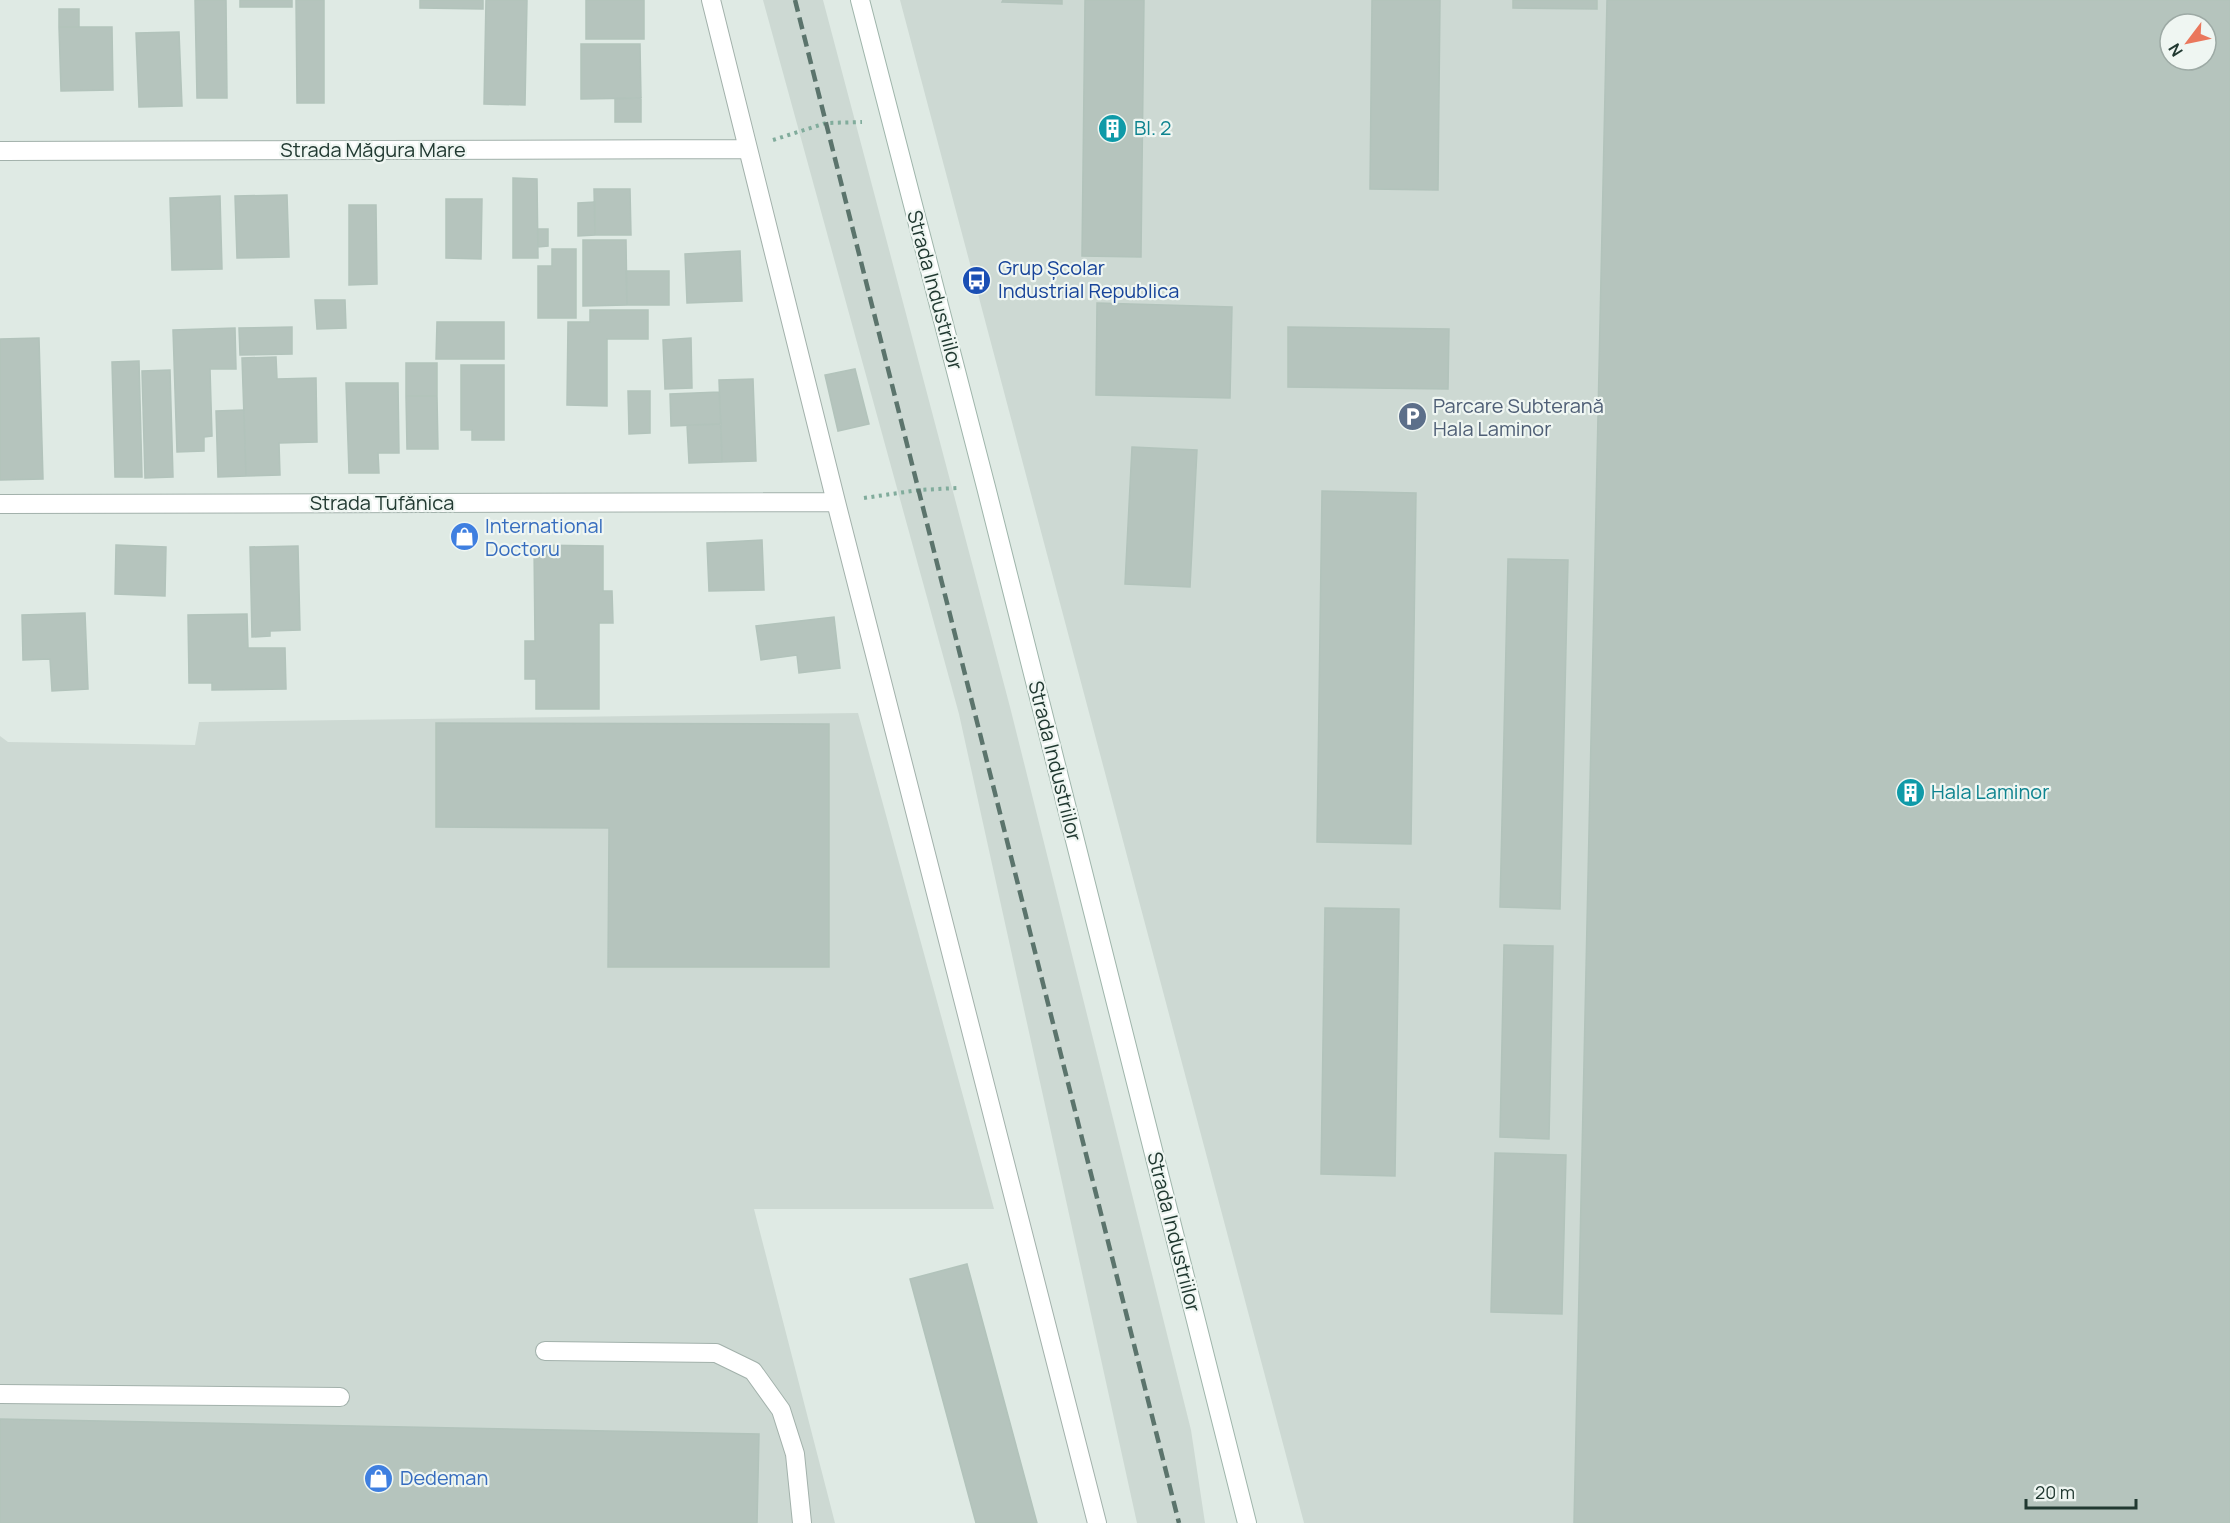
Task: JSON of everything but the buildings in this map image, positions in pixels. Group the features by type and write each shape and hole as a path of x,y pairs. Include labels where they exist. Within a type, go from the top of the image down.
{"street":[{"path":"711,0 836,502 1097,1523"},
{"name":"Strada Industriilor","path":"860,0 986,487 1247,1523"},
{"name":"Strada Măgura Mare","path":"0,151 747,149"},
{"name":"Strada Tufănica","path":"0,504 836,502"},
{"path":"545,1351 716,1353 753,1371 781,1410 795,1454 802,1523"},
{"path":"0,1394 340,1397"}],"path":[{"path":"747,149 826,123 891,120"},
{"path":"836,502 919,490 986,487"}],"shaded area":[{"path":"763,0 823,0 1010,707 1191,1430 1205,1523 1137,1523 959,714"},
{"path":"900,0 2230,0 2230,1523 1304,1523"},
{"path":"858,713 994,1209 754,1209 835,1523 0,1523 0,736 8,742 195,745 199,722"}],"railway":[{"path":"795,0 1179,1523"}],"place":[{"name":"Bl. 2","path":"1113,128"},
{"name":"Grup Școlar Industrial Republica","path":"977,280"},
{"name":"Parcare Subterană Hala Laminor","path":"1412,417"},
{"name":"International Doctoru","path":"464,537"},
{"name":"Hala Laminor","path":"1910,792"},
{"name":"Dedeman","path":"379,1478"}]}
